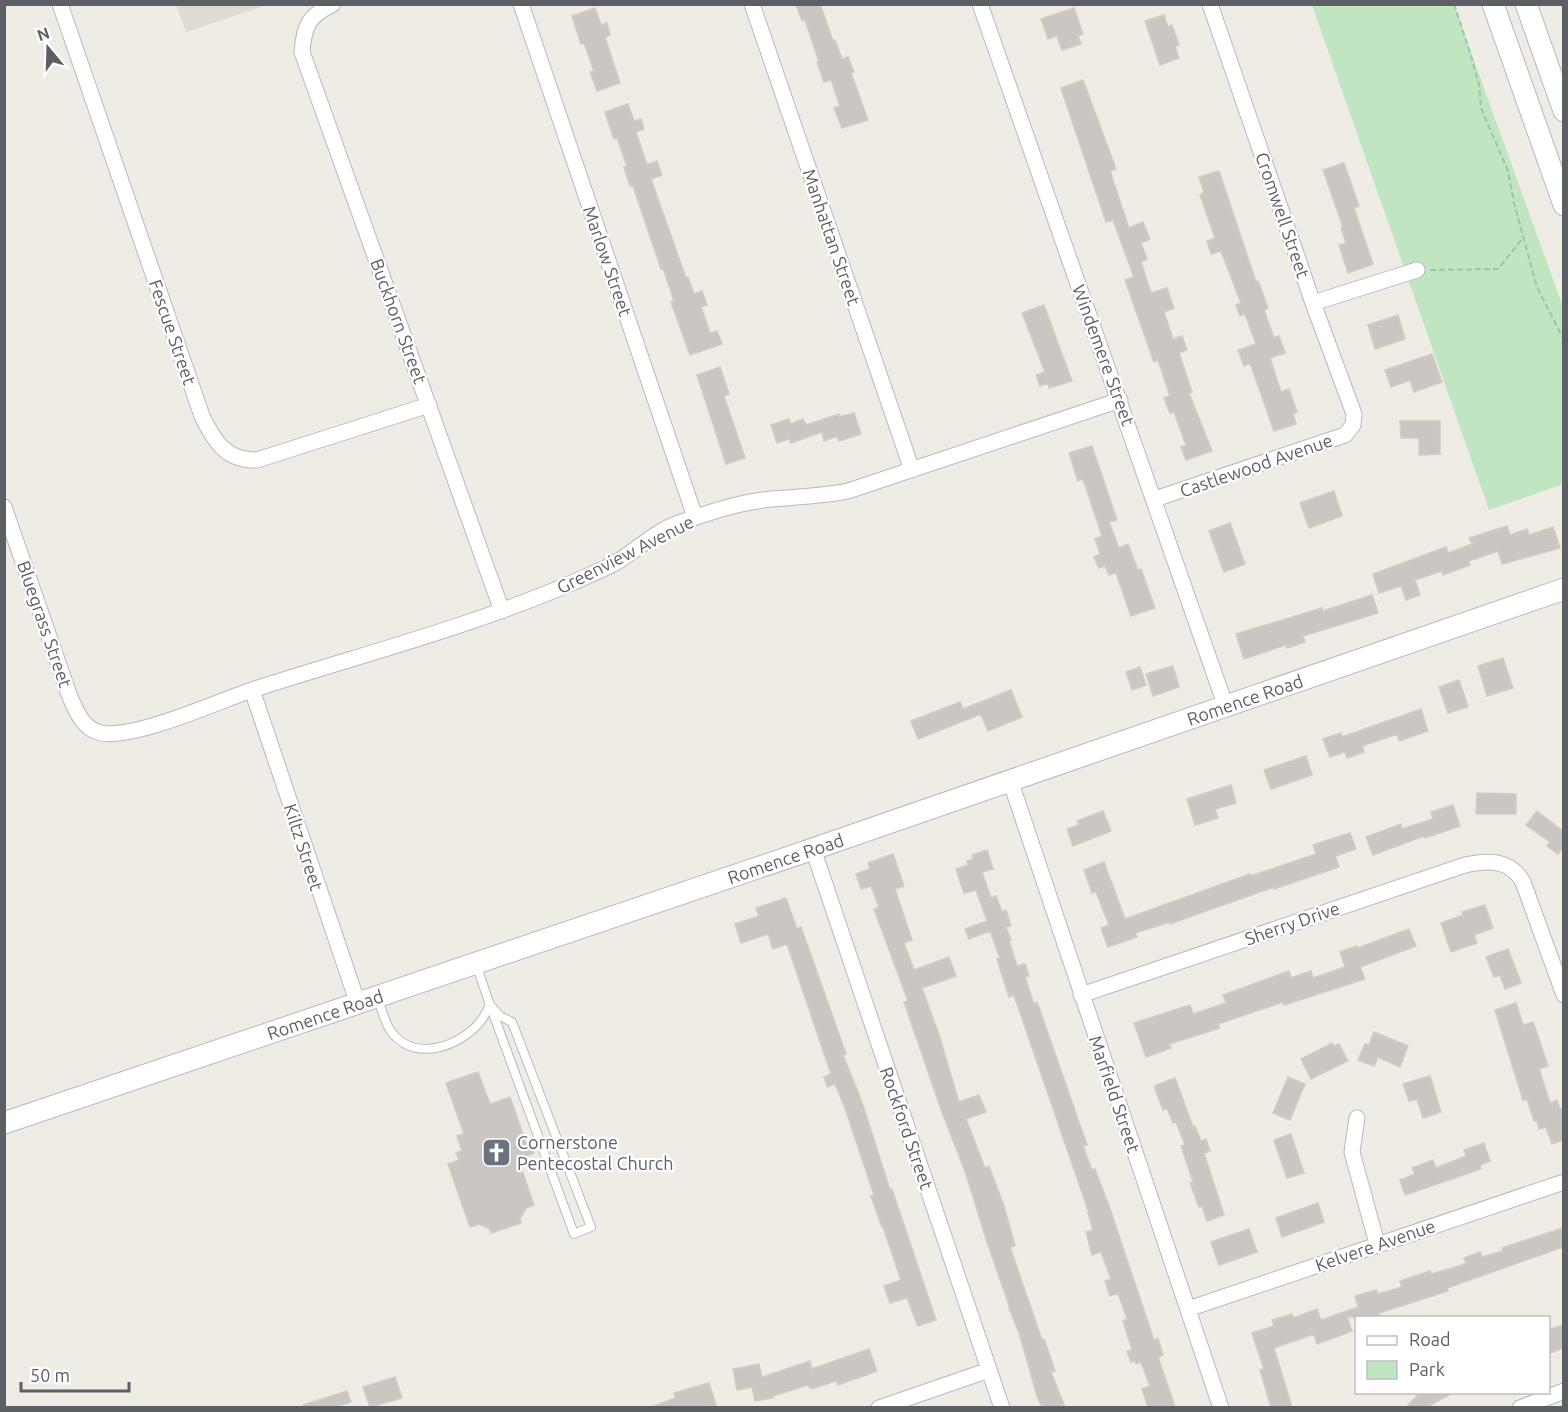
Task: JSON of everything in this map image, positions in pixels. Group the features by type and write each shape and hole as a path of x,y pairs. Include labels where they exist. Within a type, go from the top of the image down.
{"street":[{"name":"Fescue Street","path":"60,4 202,416 210,433 220,446 232,456 244,461 257,460 429,405"},
{"name":"Buckhorn Street","path":"333,4 310,18 305,31 303,52 502,611"},
{"name":"Marlow Street","path":"521,4 695,517"},
{"name":"Manhattan Street","path":"752,4 912,470"},
{"name":"Windemere Street","path":"980,4 1226,707"},
{"name":"Cromwell Street","path":"1210,4 1313,303 1354,414 1353,425"},
{"path":"1526,4 1563,111"},
{"path":"1495,5 1563,205"},
{"path":"1313,303 1417,270"},
{"name":"Greenview Avenue","path":"99,733 113,734 142,728 252,690 502,611 616,562 656,534 695,517 771,499 823,496 848,491 1120,400"},
{"name":"Castlewood Avenue","path":"1155,500 1345,435 1353,425"},
{"name":"Bluegrass Street","path":"4,507 70,697 84,723 99,733"},
{"name":"Romence Road","path":"4,1123 813,849 1563,589"},
{"name":"Kiltz Street","path":"252,690 368,1001"},
{"name":"Marfield Street","path":"1010,780 1221,1407"},
{"name":"Rockford Street","path":"813,849 1002,1407"},
{"name":"Sherry Drive","path":"1081,995 1465,865 1491,861 1504,865 1520,875 1563,995"},
{"path":"1357,1118 1352,1152 1377,1244"},
{"name":"Kelvere Avenue","path":"1188,1309 1563,1182"},
{"path":"879,1407 989,1370"},
{"path":"1520,1407 1563,1391"}],"lane":[{"path":"476,964 490,1005 574,1234 591,1227 512,1022 500,1016 490,1005"},
{"path":"368,1001 401,1041 413,1047 425,1049 460,1039 482,1020 490,1005"}],"path":[{"path":"1454,4 1479,85 1481,108 1508,171 1537,287 1563,340"},
{"path":"1417,270 1486,271 1498,269 1523,238"}],"shaded area":[{"path":"176,4 266,5 186,32"}],"green space":[{"path":"1312,5 1454,5 1563,307 1563,484 1489,510"}],"building":[{"path":"796,4 820,4 842,59 848,57 854,72 851,73 868,120 842,128 834,108 840,106 831,80 824,82 805,20 802,21"},
{"path":"595,8 601,25 607,23 610,35 605,37 620,83 597,91 590,72 594,71 584,43 581,44 572,16"},
{"path":"1074,8 1083,34 1078,36 1081,44 1062,50 1057,36 1048,39 1041,19"},
{"path":"1164,15 1168,27 1172,25 1179,45 1175,46 1179,58 1160,65 1145,21"},
{"path":"1083,80 1116,169 1110,171 1129,228 1143,222 1150,239 1141,243 1147,259 1141,262 1151,293 1167,288 1174,308 1164,312 1173,339 1182,336 1187,350 1179,353 1192,392 1189,393 1212,451 1186,460 1181,447 1186,445 1174,412 1170,413 1164,398 1170,396 1158,360 1154,362 1125,280 1134,277 1113,220 1106,222 1061,88"},
{"path":"628,104 634,121 641,119 644,129 636,132 647,165 657,161 662,175 651,179 686,278 688,277 694,294 702,291 707,305 701,307 710,333 717,331 722,344 690,355 671,302 674,301 663,268 661,269 633,186 630,186 624,167 627,166 617,138 614,139 605,112"},
{"path":"1344,163 1359,206 1354,208 1373,264 1348,273 1339,245 1346,243 1341,228 1343,227 1323,170"},
{"path":"1219,171 1256,282 1258,281 1268,308 1264,310 1274,338 1279,336 1285,353 1270,358 1281,392 1289,389 1297,412 1293,414 1296,424 1274,431 1250,363 1244,366 1238,350 1256,344 1245,314 1240,316 1236,305 1241,303 1221,251 1211,254 1207,241 1215,238 1200,195 1204,192 1199,177"},
{"path":"1044,305 1072,381 1049,388 1048,383 1040,386 1036,375 1045,372 1022,313"},
{"path":"1398,315 1405,339 1375,349 1368,325"},
{"path":"1432,354 1442,382 1414,392 1410,380 1391,387 1385,370"},
{"path":"720,367 729,394 724,396 745,458 726,464 697,375"},
{"path":"854,413 861,434 839,441 837,436 824,441 822,432 791,443 789,439 777,443 771,425 789,419 791,424 803,419 806,425 839,414 839,417"},
{"path":"1400,421 1440,421 1440,454 1419,455 1419,438 1401,438"},
{"path":"1092,446 1117,520 1109,522 1119,548 1128,544 1138,570 1141,569 1155,608 1131,616 1116,573 1109,575 1105,566 1099,568 1094,557 1100,554 1095,539 1102,536 1083,479 1078,481 1069,453"},
{"path":"1334,491 1342,516 1309,528 1300,503"},
{"path":"1230,523 1245,564 1224,572 1209,531"},
{"path":"1507,526 1510,535 1527,529 1529,535 1553,527 1560,548 1502,564 1498,551 1469,561 1470,565 1443,575 1442,571 1415,580 1420,595 1406,600 1401,586 1379,593 1373,574 1446,547 1448,553 1472,544 1469,538"},
{"path":"1372,595 1378,613 1303,636 1305,642 1287,648 1286,645 1244,659 1236,634 1322,608 1323,611"},
{"path":"1503,658 1513,688 1487,696 1478,666"},
{"path":"1173,666 1179,687 1153,696 1146,674"},
{"path":"1140,667 1146,685 1132,690 1126,672"},
{"path":"1459,680 1468,707 1448,713 1439,687"},
{"path":"1011,690 1022,717 988,731 981,714 918,739 911,721 960,702 963,709"},
{"path":"1421,709 1428,731 1399,741 1397,734 1362,746 1364,752 1347,758 1345,752 1330,757 1323,739 1341,733 1342,737"},
{"path":"1306,756 1312,775 1271,789 1264,770"},
{"path":"1231,785 1236,803 1215,809 1218,818 1195,825 1187,799"},
{"path":"1477,793 1516,794 1516,814 1476,814"},
{"path":"1453,805 1460,826 1425,838 1424,836 1373,855 1366,837 1401,824 1402,829 1433,819 1431,812"},
{"path":"1103,811 1111,831 1073,846 1067,829 1079,825 1077,821"},
{"path":"1537,811 1563,831 1563,847 1558,854 1547,846 1550,842 1526,825"},
{"path":"1350,833 1356,849 1335,856 1339,867 1274,889 1274,887 1170,924 1170,922 1135,933 1137,937 1108,947 1101,928 1109,925 1096,892 1092,893 1084,870 1104,862 1125,919 1250,874 1251,876 1316,854 1313,845"},
{"path":"987,850 993,869 982,872 991,898 996,896 1002,912 1006,910 1011,926 1006,927 1017,966 1025,964 1029,976 1025,977 1034,1004 1037,1002 1087,1145 1083,1146 1092,1170 1095,1169 1109,1206 1154,1340 1158,1338 1163,1355 1158,1357 1175,1407 1148,1407 1142,1389 1150,1386 1141,1362 1136,1364 1135,1361 1131,1362 1127,1351 1132,1350 1123,1321 1127,1319 1118,1293 1110,1296 1105,1281 1111,1279 1101,1252 1092,1255 1086,1232 1093,1230 1089,1213 1014,995 1009,997 997,959 1000,958 990,931 969,939 965,929 987,921 976,890 964,893 956,869 968,865 967,861 973,859 972,855"},
{"path":"893,854 904,886 895,889 912,940 904,943 914,970 949,957 956,976 922,988 959,1102 979,1095 986,1112 966,1119 985,1168 989,1166 1004,1206 1015,1246 1010,1247 1055,1371 1051,1372 1065,1407 1042,1407 1037,1396 1020,1336 966,1174 904,1002 908,1001 874,909 879,907 871,886 861,889 856,874 870,869 868,863"},
{"path":"786,898 797,929 801,927 846,1054 843,1055 862,1102 936,1320 918,1326 907,1298 890,1303 884,1286 901,1280 871,1196 874,1195 845,1108 835,1084 827,1087 824,1077 831,1074 787,944 773,949 768,934 741,943 735,924 759,916 756,908"},
{"path":"1485,905 1493,928 1474,935 1477,943 1451,952 1441,923 1463,915 1462,912"},
{"path":"1409,929 1416,946 1360,967 1365,979 1284,1005 1283,1002 1218,1024 1220,1028 1169,1044 1171,1048 1146,1057 1134,1023 1190,1005 1193,1014 1226,1003 1223,995 1289,971 1291,978 1311,971 1313,978 1345,967 1340,952 1357,946 1358,948"},
{"path":"1508,949 1521,983 1505,989 1500,975 1494,977 1486,957"},
{"path":"1516,1003 1523,1025 1533,1022 1542,1048 1548,1066 1539,1069 1550,1103 1557,1100 1560,1109 1563,1108 1563,1140 1552,1144 1546,1127 1539,1129 1527,1099 1523,1100 1495,1010"},
{"path":"1374,1032 1408,1046 1400,1067 1378,1057 1374,1066 1358,1060 1365,1044 1369,1045"},
{"path":"1332,1043 1334,1046 1339,1044 1348,1061 1311,1079 1301,1059"},
{"name":"Cornerstone Pentecostal Church","path":"478,1072 490,1104 510,1097 526,1143 529,1142 534,1153 518,1159 534,1205 526,1208 520,1219 521,1223 491,1233 490,1229 479,1224 470,1227 448,1164 459,1160 456,1153 462,1151 457,1136 464,1134 446,1083"},
{"path":"1430,1076 1441,1112 1423,1118 1417,1099 1409,1101 1403,1084"},
{"path":"1288,1077 1305,1084 1290,1120 1273,1113"},
{"path":"1175,1078 1193,1127 1195,1126 1201,1141 1206,1139 1210,1151 1204,1153 1224,1215 1207,1221 1190,1183 1193,1182 1181,1146 1185,1145 1176,1122 1173,1123 1167,1108 1163,1110 1154,1086"},
{"path":"1291,1134 1304,1173 1287,1178 1274,1140"},
{"path":"1484,1143 1490,1161 1480,1165 1481,1169 1405,1195 1400,1180 1415,1174 1412,1168 1433,1160 1436,1168 1466,1156 1464,1150"},
{"path":"1318,1203 1324,1222 1282,1237 1276,1218"},
{"path":"1563,1228 1563,1247 1447,1288 1448,1291 1379,1313 1380,1316 1347,1317 1352,1331 1317,1344 1314,1334 1274,1348 1292,1407 1271,1407 1260,1370 1264,1369 1252,1333 1274,1326 1272,1320 1292,1314 1293,1318 1317,1309 1321,1320 1358,1307 1355,1296 1376,1290 1378,1294 1402,1287 1400,1281 1430,1271 1431,1274 1466,1264 1464,1258 1480,1252 1482,1257 1503,1251 1502,1248"},
{"path":"1249,1229 1257,1252 1219,1265 1211,1242"},
{"path":"1563,1325 1563,1348 1550,1353 1550,1329"},
{"path":"869,1349 877,1371 838,1385 836,1381 811,1389 808,1385 773,1396 773,1398 755,1401 752,1387 737,1390 733,1369 759,1364 762,1377 810,1361 812,1369"},
{"path":"395,1377 402,1398 370,1407 363,1387"},
{"path":"709,1383 716,1405 652,1407 675,1398 674,1393"},
{"path":"347,1391 351,1402 335,1407 304,1407 303,1405"},
{"path":"1419,1394 1450,1394 1427,1407 1406,1407"}],"place":[{"name":"Cornerstone Pentecostal Church","path":"496,1152"}]}
